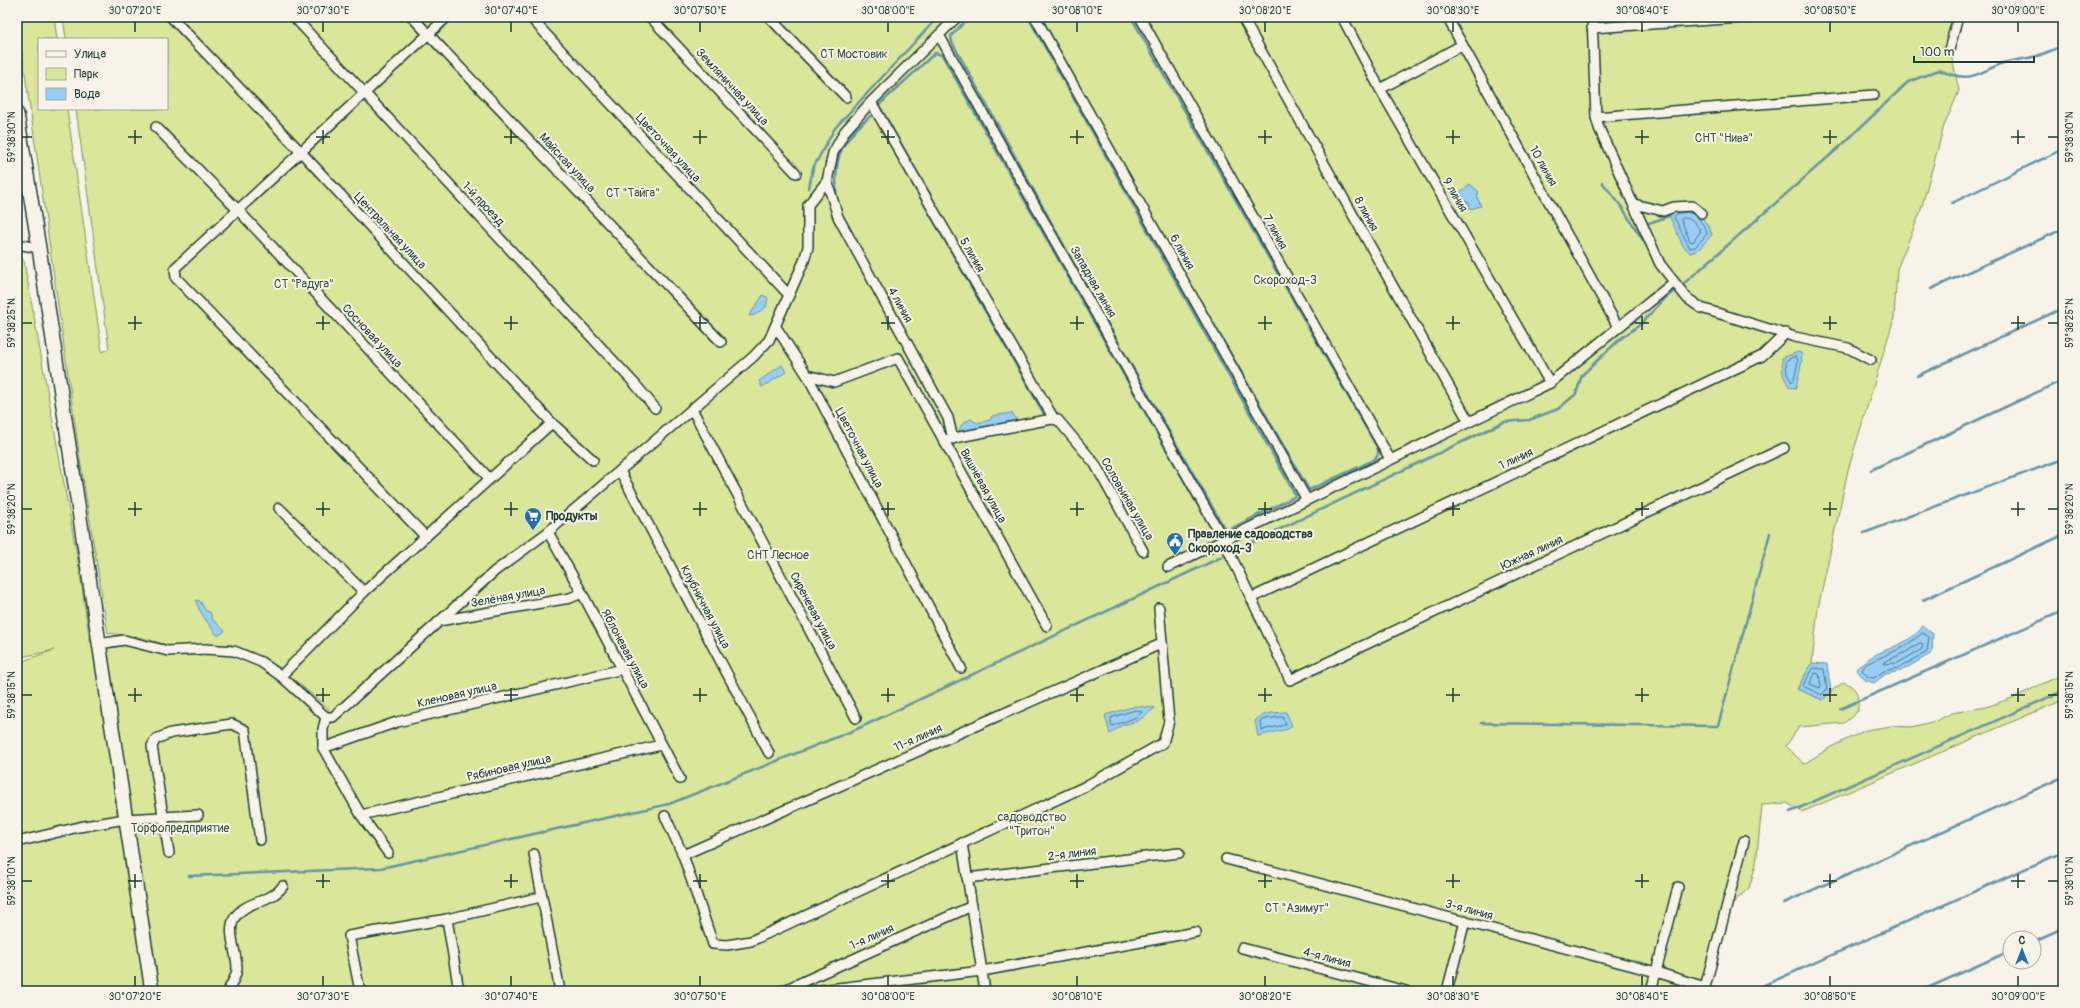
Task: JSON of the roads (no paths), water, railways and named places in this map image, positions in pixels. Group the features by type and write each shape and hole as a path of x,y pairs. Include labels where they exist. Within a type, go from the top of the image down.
{"main road":[{"path":"17,114 39,248 152,991"}],"street":[{"name":"Центральная улица","path":"171,17 301,152 552,423 593,460"},
{"name":"1-й проезд","path":"294,17 635,384 654,408"},
{"name":"Майская улица","path":"412,17 721,342"},
{"path":"426,537 176,278 175,268 447,17"},
{"name":"Цветочная улица","path":"530,17 789,295"},
{"name":"Земляничная улица","path":"650,17 796,172"},
{"path":"769,17 846,97"},
{"path":"99,644 124,640 168,651 205,649 234,651 261,662 280,676 326,717 333,717 353,701 437,621 495,571 548,532 692,409 753,356 769,340 776,327 808,247 808,205 827,182 833,153 845,131 870,102 957,17"},
{"name":"6 линия","path":"1035,17 1307,500"},
{"name":"7 линия","path":"1140,17 1390,459"},
{"name":"8 линия","path":"1242,17 1469,422"},
{"name":"9 линия","path":"1342,17 1380,88 1550,383"},
{"name":"10 линия","path":"1447,17 1618,327"},
{"path":"1592,17 1596,117 1608,151 1634,204 1660,264 1674,286 1701,308 1826,344 1848,348 1871,360"},
{"path":"1592,28 1756,17"},
{"path":"1949,50 1958,17"},
{"name":"Западная линия","path":"939,35 1228,549 1290,680"},
{"path":"1380,88 1462,45"},
{"path":"1596,117 1874,95"},
{"name":"5 линия","path":"870,102 1054,419"},
{"name":"Сосновая улица","path":"156,127 238,210 489,478"},
{"name":"4 линия","path":"827,182 838,217 948,418 953,439"},
{"path":"1634,204 1663,211 1674,207 1692,206 1701,213"},
{"path":"17,244 39,248"},
{"path":"1168,567 1228,549 1307,500 1550,383 1618,327 1674,286"},
{"name":"Цветочная улица","path":"776,327 807,375 961,668"},
{"name":"1 линия","path":"1251,598 1762,356 1786,333"},
{"name":"Вишнёвая улица","path":"807,375 834,382 898,358 1047,626"},
{"name":"Сиреневая улица","path":"692,409 856,718"},
{"path":"943,439 953,439 1054,419"},
{"name":"Соловьиная улица","path":"1054,419 1058,420 1095,464 1143,551"},
{"path":"280,676 364,592 489,478 552,423"},
{"name":"Южная линия","path":"1290,680 1784,448"},
{"name":"Клубничная улица","path":"620,471 769,753"},
{"path":"279,508 364,592"},
{"name":"Яблоневая улица","path":"548,532 623,669 661,745 680,779"},
{"name":"Зелёная улица","path":"437,621 570,598 582,593"},
{"path":"665,816 683,854 713,944 727,946 751,941 1084,787 1163,743 1169,721 1159,608"},
{"name":"11-я линия","path":"683,854 1161,644"},
{"name":"Кленовая улица","path":"323,748 397,722 623,669"},
{"path":"326,717 323,729 323,748 361,815 388,853"},
{"path":"169,853 152,746 156,739 171,733 232,724 244,730 260,840"},
{"name":"Рябиновая улица","path":"361,815 661,745"},
{"path":"17,842 79,826 126,819 198,815"},
{"path":"1705,989 1744,841"},
{"path":"962,843 985,991"},
{"name":"2-я линия","path":"967,878 1179,853"},
{"path":"534,854 560,991"},
{"name":"3-я линия","path":"1226,860 1465,921 1656,972 1705,989"},
{"path":"228,991 237,970 231,924 233,920 245,907 273,896 283,886"},
{"path":"1651,991 1678,887"},
{"path":"360,991 350,936 447,919 541,897"},
{"name":"1-я линия","path":"782,991 972,906"},
{"path":"447,919 459,991"},
{"path":"1447,991 1465,921"},
{"path":"812,991 982,971 1196,932"},
{"name":"4-я линия","path":"1242,948 1406,991"}],"water":[{"path":"1470,184 1479,192 1477,197 1481,206 1470,209 1469,203 1467,203 1460,192"},
{"path":"1690,208 1704,220 1712,235 1697,251 1690,253 1683,246 1669,215 1676,209"},
{"path":"763,295 768,298 766,307 755,315 749,316"},
{"path":"1798,352 1801,353 1802,361 1796,388 1789,387 1783,375 1782,358"},
{"path":"782,365 786,372 762,387 759,381"},
{"path":"1012,413 1016,419 1015,423 971,430 961,434 959,431 966,421 971,419 977,423 990,420 992,416"},
{"path":"196,600 200,601 206,611 210,612 212,619 225,631 218,636 201,613"},
{"path":"1923,626 1933,634 1932,653 1901,671 1886,674 1874,683 1865,680 1856,669 1863,662 1900,644 1916,634"},
{"path":"1812,663 1827,664 1831,691 1823,700 1797,689"},
{"path":"1136,706 1155,708 1138,721 1122,725 1110,734 1105,715"},
{"path":"1286,712 1292,726 1288,729 1258,736 1255,721 1258,718 1269,714"}],"waterway":[{"path":"809,188 813,168 835,128 938,17"},
{"path":"969,17 951,36 952,42 1088,289 1226,531 1296,496 1028,17"},
{"path":"1041,17 1092,110"},
{"path":"1131,17 1378,449 1378,455 1374,460 1309,490 1201,302"},
{"path":"1681,286 1843,144 1908,82 1939,70 1959,76 1972,76 2003,63 2037,56 2063,46"},
{"path":"935,203 879,105 935,53 942,55 1216,537"},
{"path":"837,201 836,173 841,152 852,133 873,114 874,116"},
{"path":"892,148 1044,414"},
{"path":"1952,203 2063,149"},
{"path":"1602,182 1621,206 1650,251"},
{"path":"1649,223 1669,216"},
{"path":"1931,289 2063,229"},
{"path":"1232,552 1504,422 1529,420 1558,409 1576,394 1582,375 1620,339 1641,324 1664,299 1677,289"},
{"path":"1917,376 2063,308"},
{"path":"1871,470 2063,380"},
{"path":"1864,533 2063,459"},
{"path":"1481,723 1718,726 1770,533"},
{"path":"1923,600 2063,535"},
{"path":"189,876 381,868 669,804 857,729 1228,554"},
{"path":"1840,709 2063,611"},
{"path":"1790,812 2063,691"},
{"path":"1784,903 2063,777"},
{"path":"1758,988 2063,852"},
{"path":"2042,937 2063,928"},
{"path":"1921,991 2002,955"}],"place":[{"name":"Продукты","path":"533,531"},
{"name":"Правление садоводства Скороход-3","path":"1175,556"}],"park label":[{"name":"СТ Мостовик","path":"854,54"},
{"name":"СНТ \"Нива\"","path":"1724,138"},
{"name":"СТ \"Тайга\"","path":"633,193"},
{"name":"Скороход-3","path":"1285,280"},
{"name":"СТ \"Радуга\"","path":"304,284"},
{"name":"СНТ Лесное","path":"778,555"},
{"name":"садоводство \"Тритон\"","path":"1032,824"},
{"name":"Торфопредприятие","path":"180,828"},
{"name":"СТ \"Азимут\"","path":"1297,908"}]}
